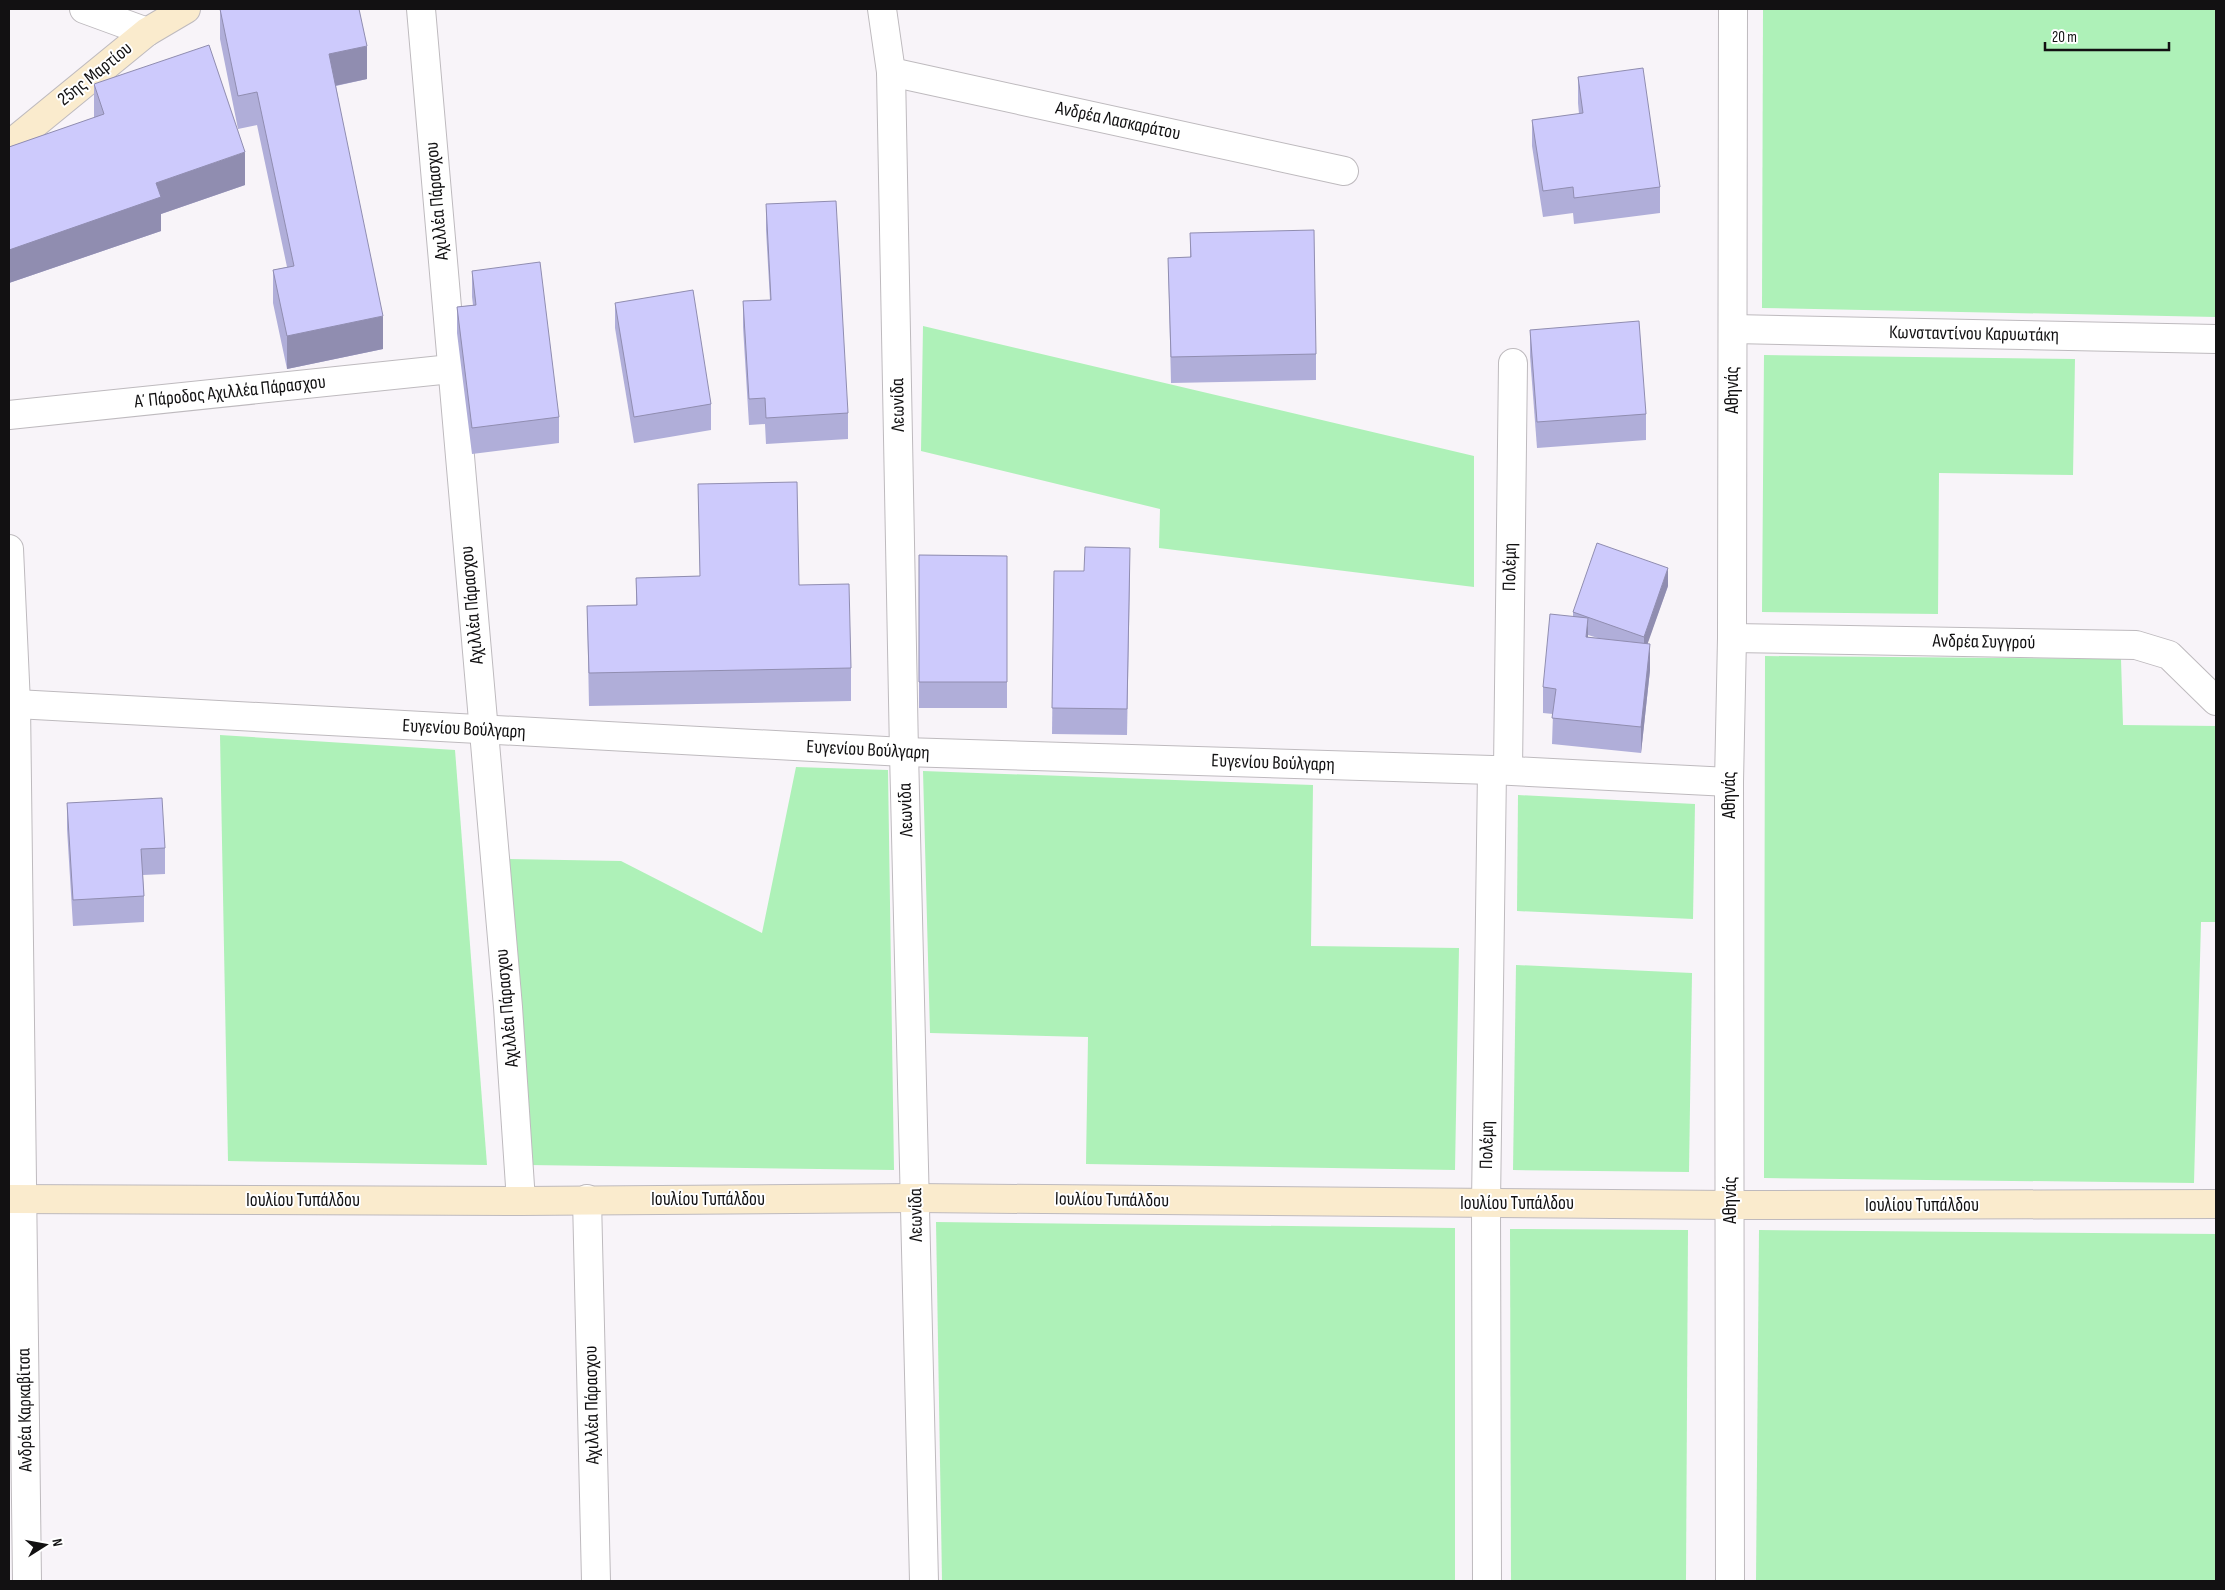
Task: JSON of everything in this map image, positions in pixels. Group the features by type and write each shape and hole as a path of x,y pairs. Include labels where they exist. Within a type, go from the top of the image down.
{"street":[{"path":"84,9 147,32"},
{"name":"25ης Μαρτίου","path":"9,145 147,32 186,9"},
{"name":"Αχιλλέα Πάρασχου","path":"421,9 508,1007 521,1201"},
{"name":"Λεωνίδα","path":"882,9 891,72 904,752 924,1581"},
{"name":"Αθηνάς","path":"1730,1581 1729,782 1732,638 1733,9"},
{"name":"Ανδρέα Λασκαράτου","path":"891,72 1344,171"},
{"name":"Κωνσταντίνου Καρυωτάκη","path":"1733,329 2216,339"},
{"name":"Πολέμη","path":"1487,1581 1486,1203 1513,363"},
{"name":"Α΄ Πάροδος Αχιλλέα Πάρασχου","path":"9,415 451,369"},
{"name":"Ανδρέα Καρκαβίτσα","path":"9,549 16,1199 27,1581"},
{"name":"Ανδρέα Συγγρού","path":"1732,638 2136,644 2169,655 2216,701"},
{"name":"Ευγενίου Βούλγαρη","path":"12,702 483,730 904,752 1500,770 1729,782"},
{"name":"Ιουλίου Τυπάλδου","path":"16,1199 521,1201 916,1198 1730,1205 2216,1204"},
{"name":"Αχιλλέα Πάρασχου","path":"587,1200 596,1581"}],"green space":[{"path":"1763,9 2216,9 2216,317 1762,308"},
{"path":"923,326 1474,456 1474,587 1159,548 1160,509 921,451"},
{"path":"1764,355 2075,359 2073,475 1939,473 1938,614 1762,612"},
{"path":"1765,656 2121,659 2123,725 2216,726 2216,922 2201,922 2194,1183 1764,1178"},
{"path":"220,735 455,750 487,1165 228,1161"},
{"path":"796,767 888,770 894,1170 528,1165 505,859 621,861 762,933"},
{"path":"923,771 1313,785 1311,946 1459,948 1455,1170 1086,1164 1088,1037 930,1033"},
{"path":"1518,795 1695,804 1693,919 1517,911"},
{"path":"1516,965 1692,973 1689,1172 1513,1170"},
{"path":"936,1222 1455,1228 1455,1581 942,1581"},
{"path":"1510,1229 1688,1230 1686,1581 1511,1581"},
{"path":"1759,1230 2216,1234 2216,1581 1756,1581"}],"building":[{"path":"220,9 359,9 367,46 329,54 383,316 287,336 273,270 294,266 257,92 238,96"},
{"path":"209,45 245,152 156,183 161,197 9,250 9,147 104,114 94,84"},
{"path":"1643,68 1660,187 1574,198 1573,187 1543,191 1532,120 1583,113 1578,77"},
{"path":"836,201 848,413 766,418 765,398 749,399 743,301 771,300 766,204"},
{"path":"1314,230 1316,354 1171,357 1168,258 1191,257 1190,233"},
{"path":"540,262 559,417 472,428 457,307 476,305 472,271"},
{"path":"693,290 711,404 634,417 615,303"},
{"path":"1639,321 1646,414 1537,422 1530,330"},
{"path":"797,482 799,585 849,584 851,668 589,673 587,606 637,605 636,578 700,576 698,484"},
{"path":"1597,543 1668,568 1644,637 1573,612"},
{"path":"1085,547 1130,548 1127,709 1052,708 1054,571 1084,571"},
{"path":"919,555 1007,556 1007,682 919,682"},
{"path":"1550,614 1588,618 1586,637 1650,644 1641,727 1552,718 1556,689 1543,687"},
{"path":"162,798 165,848 141,849 144,896 73,900 67,803"}]}
